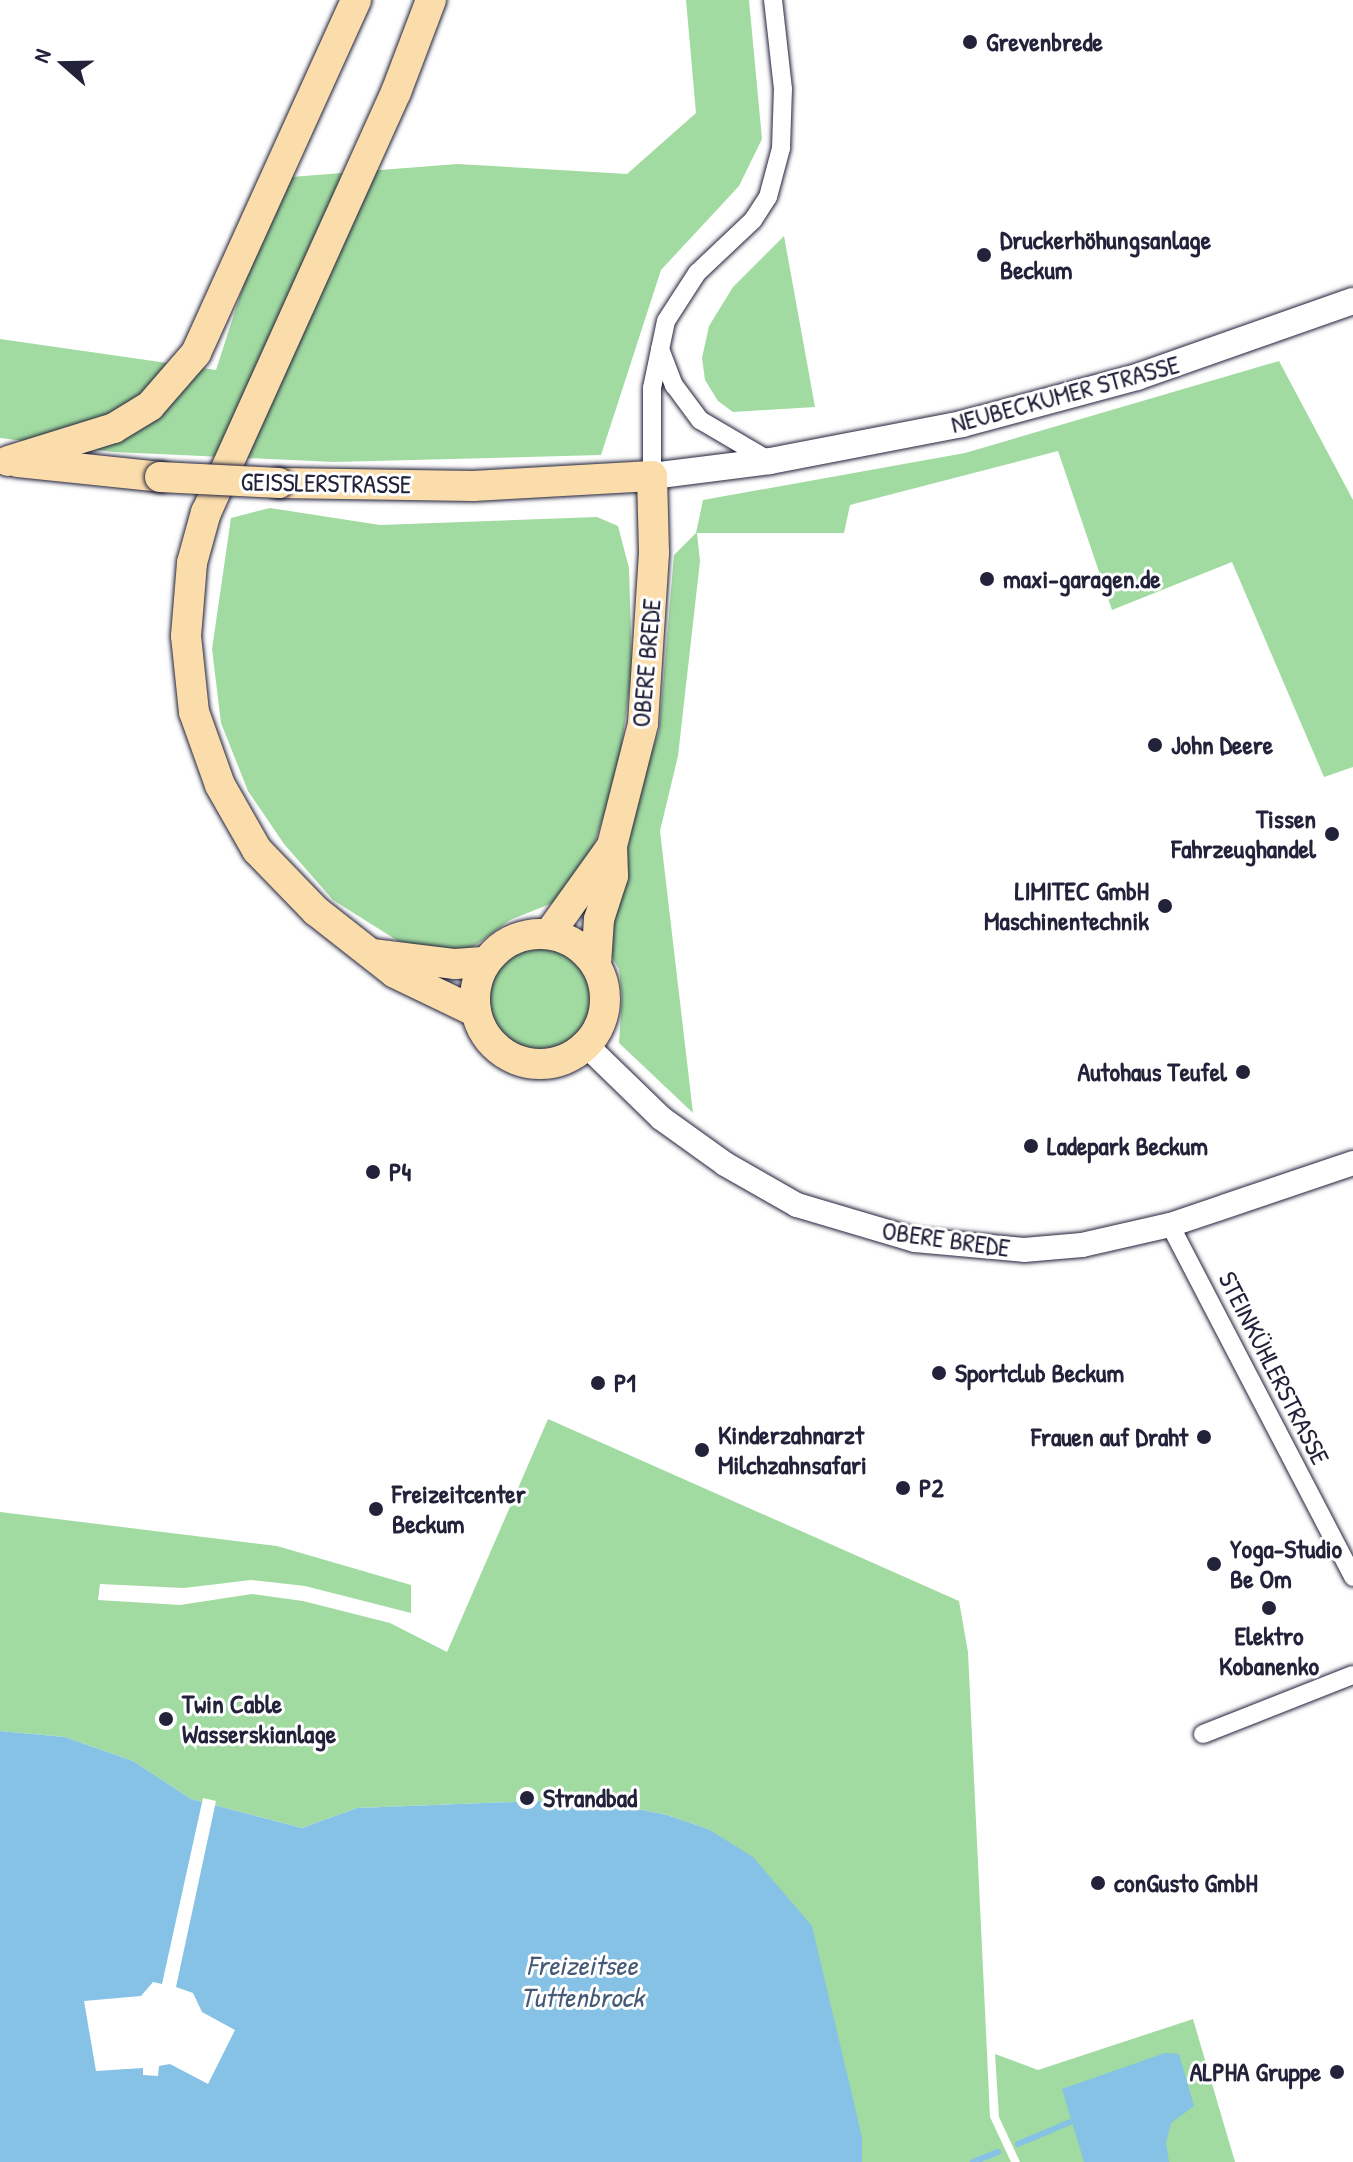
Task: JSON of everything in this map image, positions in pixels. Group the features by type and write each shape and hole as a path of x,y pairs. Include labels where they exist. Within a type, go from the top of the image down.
{"main road":[{"path":"4,461 114,428 150,406 196,353 356,0"},
{"path":"431,0 396,92 206,512 192,563 186,636 194,712 220,785 257,850 316,911 395,973 476,1012"},
{"name":"NEUBECKUMER STRASSE","path":"652,476 770,461 921,433 1082,394 1353,301"},
{"name":"GEISSLERSTRASSE","path":"4,461 160,477 279,483 473,486 652,476"},
{"name":"OBERE BREDE","path":"596,964 599,919 613,876 612,846 643,724 654,553 652,476"},
{"name":"OBERE BREDE","path":"549,934 612,846"},
{"path":"549,934 584,951 596,964 604,1006 586,1045 556,1062 521,1061 492,1043 476,1012 478,978 486,962 515,938 549,934"},
{"path":"372,954 455,964 486,962"}],"street":[{"path":"652,476 652,388 666,321 697,273 753,220 768,197 781,148 783,89 773,0"},
{"path":"660,349 674,385 700,420 770,461"},
{"name":"OBERE BREDE","path":"586,1045 661,1118 725,1164 797,1205 848,1224 970,1248 1024,1250 1082,1245 1170,1225 1353,1163"},
{"name":"STEINKÜHLERSTRASSE","path":"1170,1225 1353,1577"},
{"path":"1203,1734 1353,1675"}],"green space":[{"path":"686,0 749,0 762,139 739,186 661,270 601,455 334,462 114,452 0,438 0,339 216,370 278,178 457,164 627,174 696,113"},
{"path":"784,236 815,407 733,412 718,401 705,380 702,358 709,326 733,287"},
{"path":"1279,361 1353,500 1353,767 1324,777 1232,562 1112,610 1058,451 850,505 844,533 697,533 700,561 678,756 660,831 693,1113 619,1043 622,995 619,969 609,952 640,783 659,731 674,555 696,533 703,500 965,453"},
{"path":"270,508 380,525 597,517 618,526 629,568 632,668 618,774 592,850 560,900 510,920 472,948 444,954 398,941 333,900 284,844 248,791 221,723 212,649 231,518"},
{"path":"541,945 561,949 578,961 590,978 594,998 590,1018 578,1035 561,1047 541,1051 521,1047 504,1035 492,1018 488,998 492,978 504,961 521,949"},
{"path":"548,1419 959,1601 968,1652 990,2117 1011,2162 846,2162 708,1829 667,1815 589,1799 357,1808 302,1828 191,1799 133,1761 65,1737 0,1731 0,1512 277,1546 411,1585 411,1613 305,1586 251,1580 184,1588 100,1584 98,1600 180,1605 252,1594 303,1601 390,1623 447,1652"},
{"path":"1193,2019 1235,2162 1020,2162 999,2117 995,2054 1038,2070"}],"water":[{"name":"Freizeitsee Tuttenbrock","path":"0,1731 65,1737 133,1761 191,1799 302,1828 357,1808 589,1799 667,1815 708,1829 753,1857 812,1926 862,2137 862,2162 0,2162"},
{"path":"1165,2053 1179,2054 1194,2106 1171,2123 1166,2142 1169,2162 1084,2162 1062,2089"}],"pier":[{"path":"203,1798 216,1801 176,1987 193,1993 202,2012 235,2030 208,2084 170,2064 159,2066 158,2076 143,2075 143,2068 96,2071 84,2001 141,1996 153,1982 162,1984"}],"waterway":[{"path":"1018,2144 1070,2122"},
{"path":"973,2162 998,2152"}],"place":[{"name":"Grevenbrede","path":"970,42"},
{"name":"Druckerhöhungsanlage Beckum","path":"984,255"},
{"name":"maxi-garagen.de","path":"987,579"},
{"name":"John Deere","path":"1155,745"},
{"name":"Tissen Fahrzeughandel","path":"1332,834"},
{"name":"LIMITEC GmbH Maschinentechnik","path":"1165,906"},
{"name":"Autohaus Teufel","path":"1243,1072"},
{"name":"Ladepark Beckum","path":"1031,1146"},
{"name":"P4","path":"373,1172"},
{"name":"Sportclub Beckum","path":"939,1373"},
{"name":"P1","path":"598,1383"},
{"name":"Frauen auf Draht","path":"1204,1437"},
{"name":"Kinderzahnarzt Milchzahnsafari","path":"702,1450"},
{"name":"P2","path":"903,1488"},
{"name":"Freizeitcenter Beckum","path":"376,1509"},
{"name":"Yoga-Studio Be Om","path":"1214,1564"},
{"name":"Elektro Kobanenko","path":"1269,1608"},
{"name":"Twin Cable Wasserskianlage","path":"166,1719"},
{"name":"Strandbad","path":"527,1798"},
{"name":"conGusto GmbH","path":"1098,1883"},
{"name":"ALPHA Gruppe","path":"1337,2072"}]}
